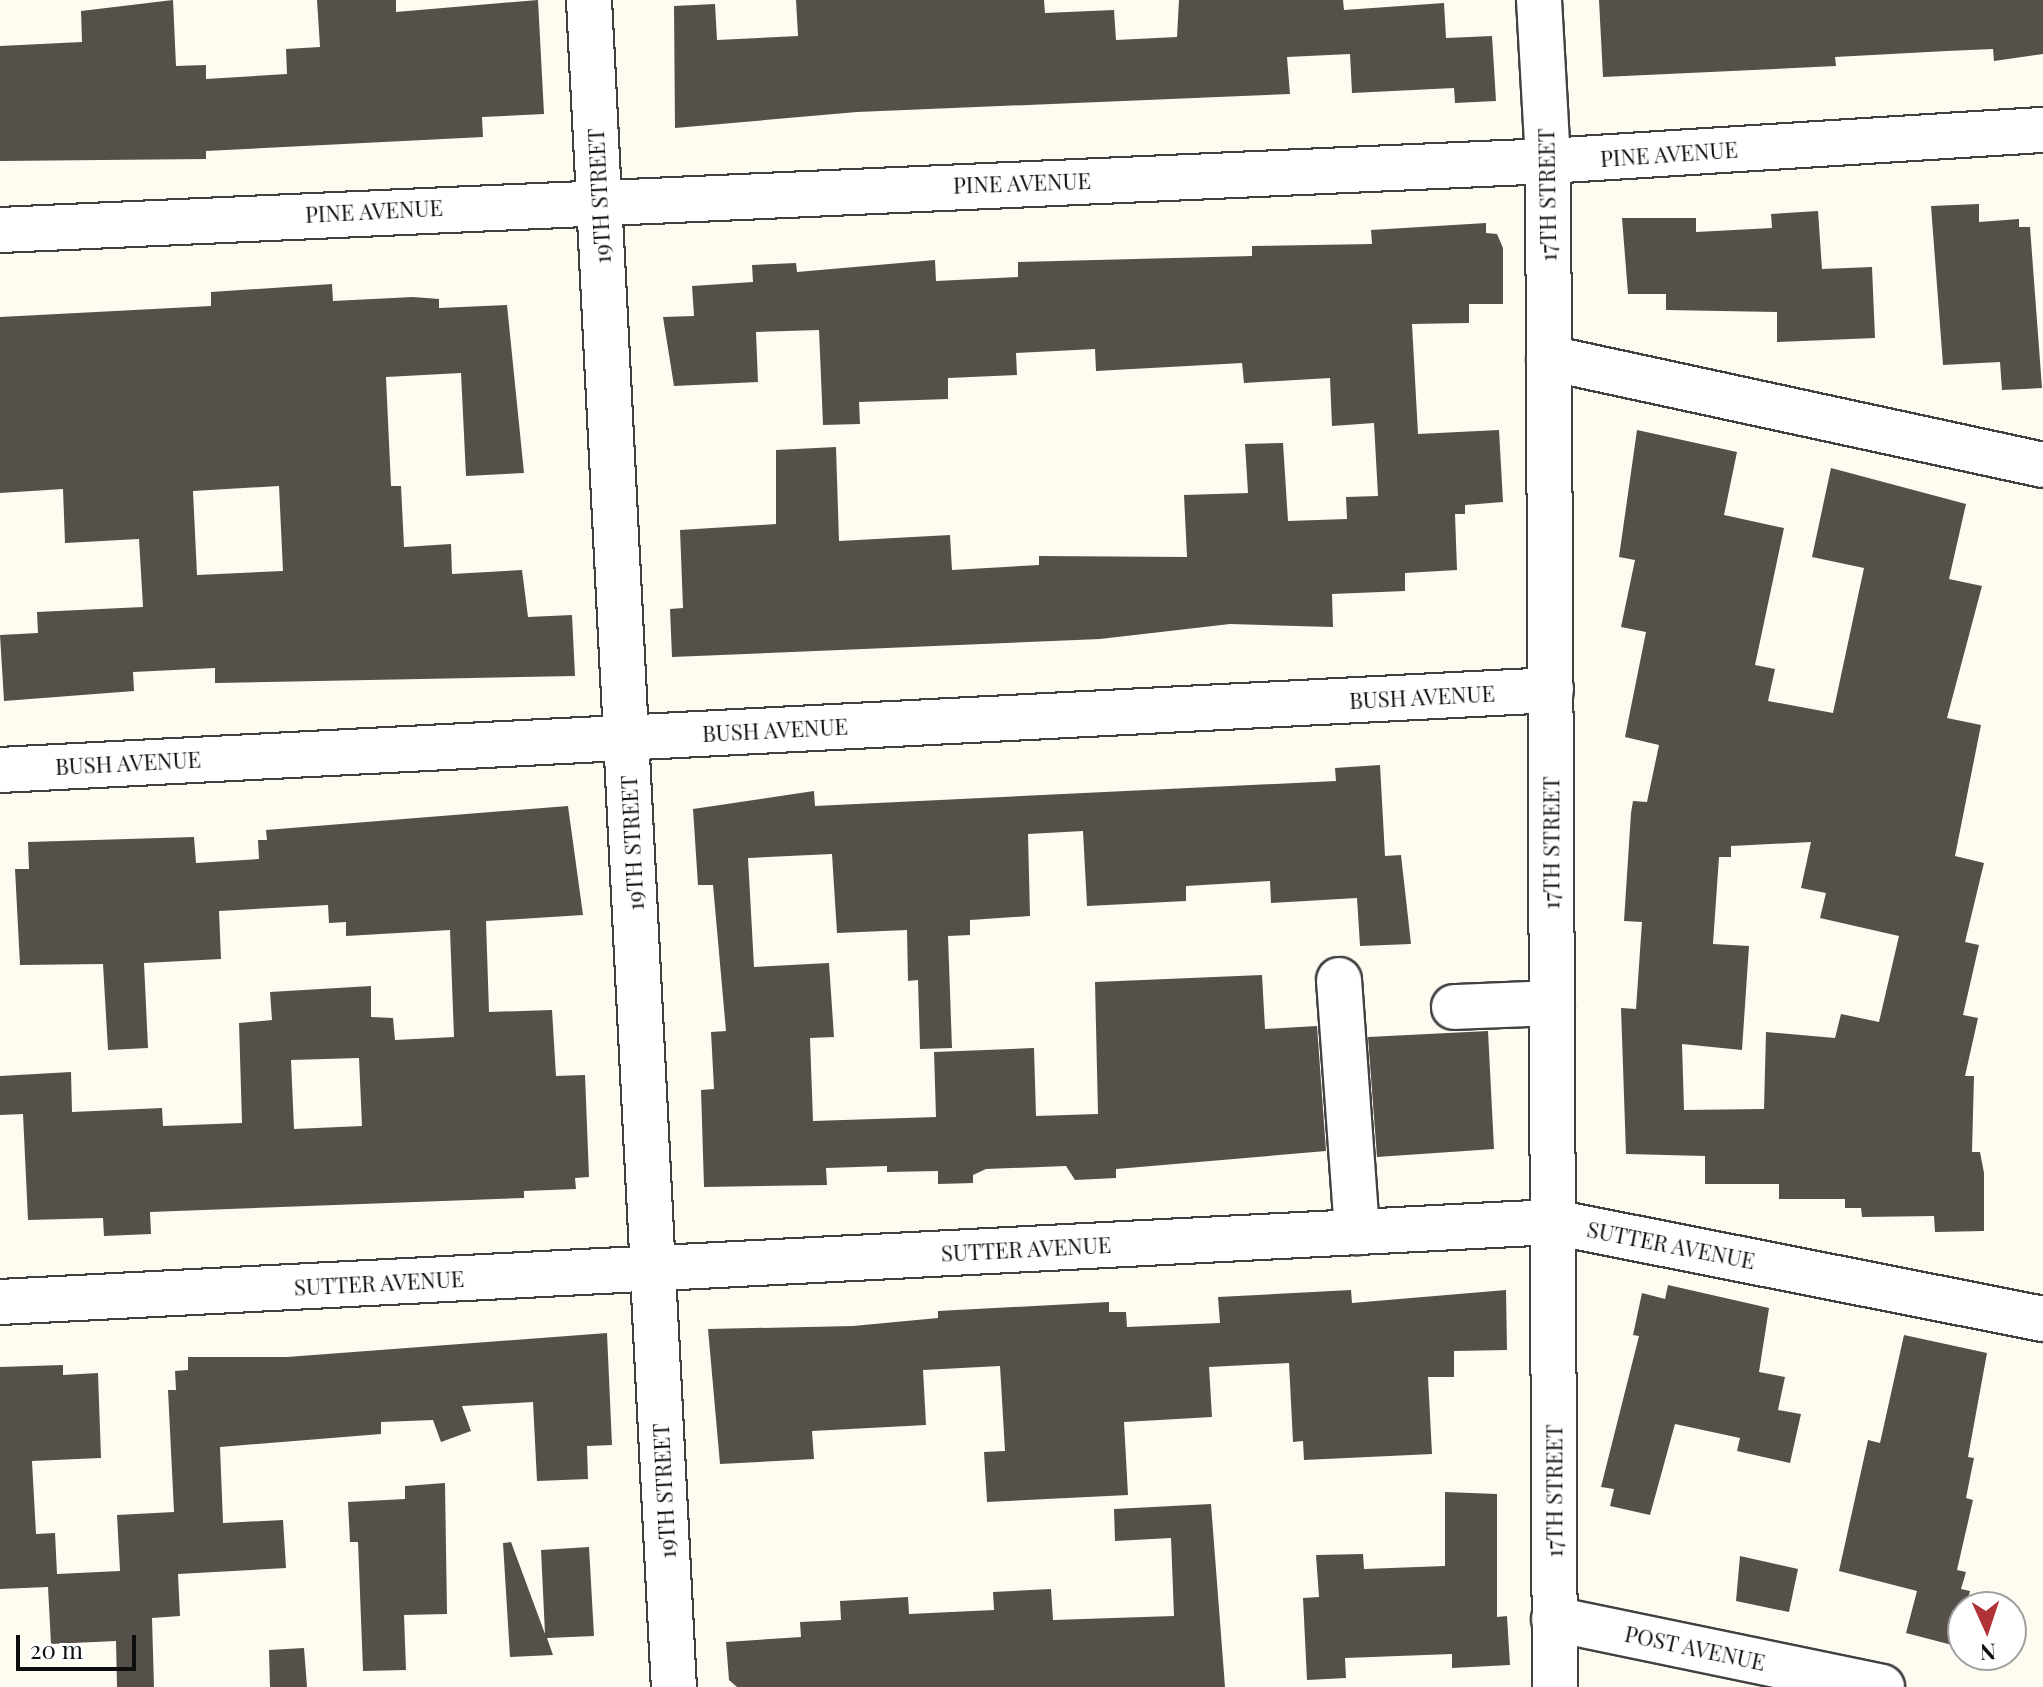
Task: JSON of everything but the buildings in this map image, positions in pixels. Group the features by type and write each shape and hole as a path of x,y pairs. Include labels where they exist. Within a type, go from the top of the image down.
{"street":[{"name":"19TH STREET","path":"589,0 674,1687"},
{"name":"17TH STREET","path":"1539,0 1548,161 1555,1687"},
{"name":"PINE AVENUE","path":"0,230 599,200 1548,161 2043,130"},
{"path":"1549,358 2043,465"},
{"name":"BUSH AVENUE","path":"0,770 1551,690"},
{"path":"1339,980 1357,1232"},
{"path":"1454,1007 1552,1003"},
{"name":"SUTTER AVENUE","path":"0,1302 1553,1222 2043,1319"},
{"name":"POST AVENUE","path":"1554,1619 1882,1687"}]}
